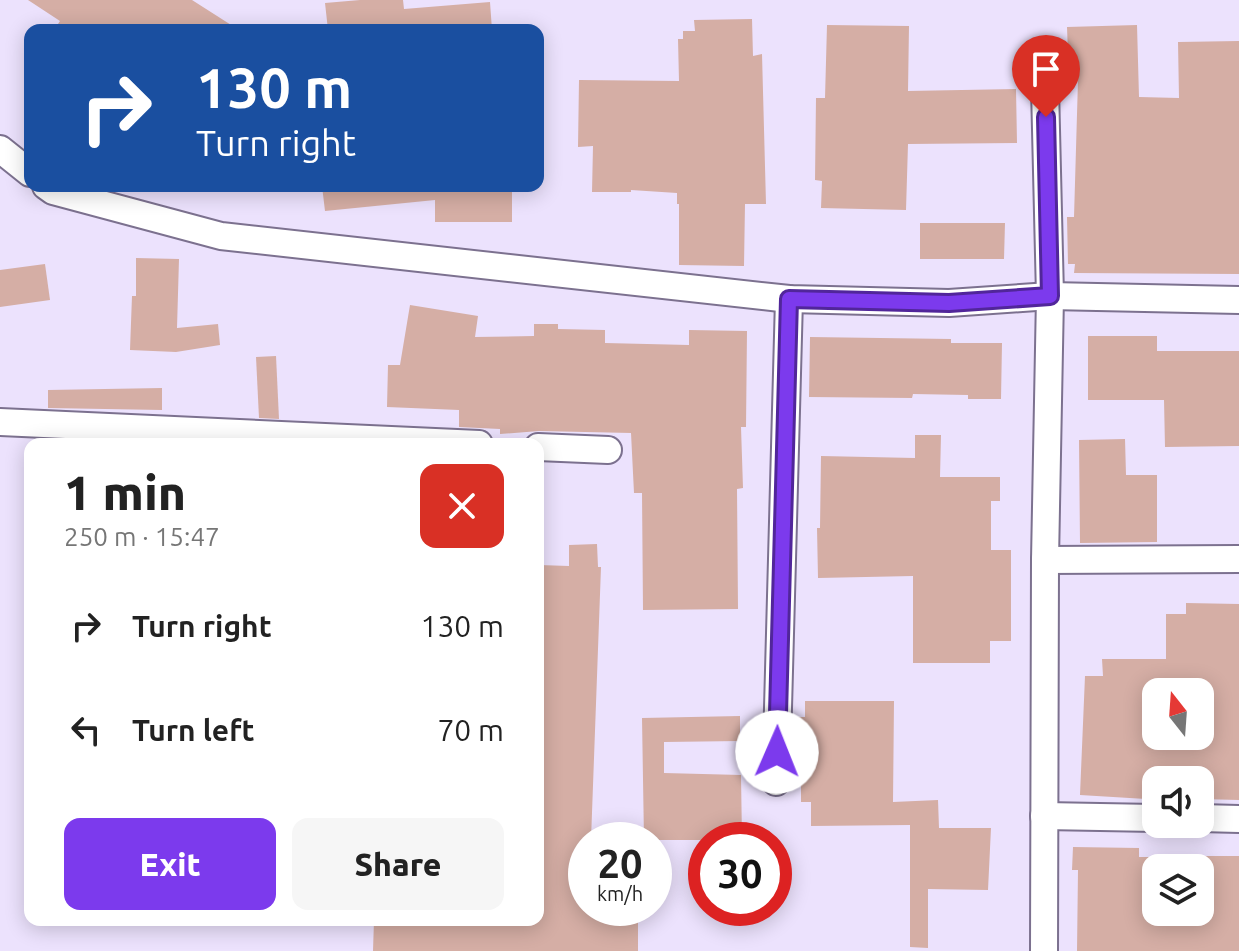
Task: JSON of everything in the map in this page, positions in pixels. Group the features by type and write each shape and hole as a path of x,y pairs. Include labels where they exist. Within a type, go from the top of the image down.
{"street":[{"path":"1044,951 1045,560 1050,296 1045,88"},
{"path":"0,149 24,168"},
{"path":"57,192 221,236 789,299 949,303 1050,296 1239,300"},
{"path":"776,782 789,299"},
{"path":"0,422 348,438"},
{"path":"544,447 608,450"},
{"path":"1045,560 1239,559"},
{"path":"1044,816 1142,818"},
{"path":"1214,818 1239,819"}],"building":[{"path":"28,0 192,0 230,24 58,24 60,21"},
{"path":"403,0 404,9 490,2 492,24 327,24 325,3"},
{"path":"752,19 753,56 762,54 766,204 745,204 744,266 679,265 677,193 631,190 592,192 593,146 578,147 579,80 679,81 678,39 683,39 683,31 695,31 694,20"},
{"path":"827,25 909,26 908,91 1016,89 1017,143 908,144 906,210 821,208 822,181 815,180 816,98 825,98"},
{"path":"1137,25 1139,97 1179,98 1178,42 1239,41 1239,274 1074,273 1075,264 1068,264 1067,217 1074,217 1078,80 1069,80 1067,27"},
{"path":"323,192 512,192 512,222 435,222 435,200 325,211"},
{"path":"920,223 1005,223 1004,259 920,259"},
{"path":"136,258 179,259 177,328 218,324 220,345 176,352 130,350 132,296 136,296"},
{"path":"45,264 50,300 0,307 0,270"},
{"path":"410,305 478,316 475,337 534,336 534,324 558,324 558,329 605,330 605,343 689,345 689,330 747,331 746,427 741,427 743,488 737,489 738,609 643,610 642,493 634,493 631,433 539,431 500,434 500,429 459,427 459,410 387,407 388,365 400,365"},
{"path":"1088,336 1157,336 1157,351 1239,351 1239,446 1165,447 1164,400 1088,400"},
{"path":"810,337 951,339 951,343 1002,343 1001,399 913,394 912,398 809,397"},
{"path":"276,356 279,419 259,418 256,357"},
{"path":"162,388 162,410 48,408 48,390"},
{"path":"915,435 941,435 940,477 1000,477 1000,501 991,501 991,550 1011,550 1011,641 990,641 990,663 913,663 913,576 818,578 821,456 915,458"},
{"path":"1125,439 1126,475 1157,475 1157,542 1080,543 1079,440"},
{"path":"597,544 598,567 601,567 592,822 568,822 568,926 638,926 638,951 373,951 374,926 544,926 544,565 569,566 569,545"},
{"path":"1186,603 1239,604 1239,800 1214,799 1214,766 1142,766 1142,799 1080,795 1085,676 1103,676 1102,659 1166,659 1166,614 1186,614"},
{"path":"805,701 894,701 893,802 938,800 939,828 991,828 988,890 928,889 928,948 910,947 910,825 811,826 811,802 801,802 801,776 809,777 809,741 798,741 798,717 805,717"},
{"path":"740,716 740,741 664,742 664,773 741,775 742,822 688,822 688,840 672,840 672,822 644,822 642,718"},
{"path":"1073,847 1139,848 1139,857 1142,857 1142,926 1214,926 1214,856 1239,856 1239,951 1077,951 1078,870 1072,870"}],"route":[{"path":"777,752 789,299 949,303 1050,296 1046,117"}]}
